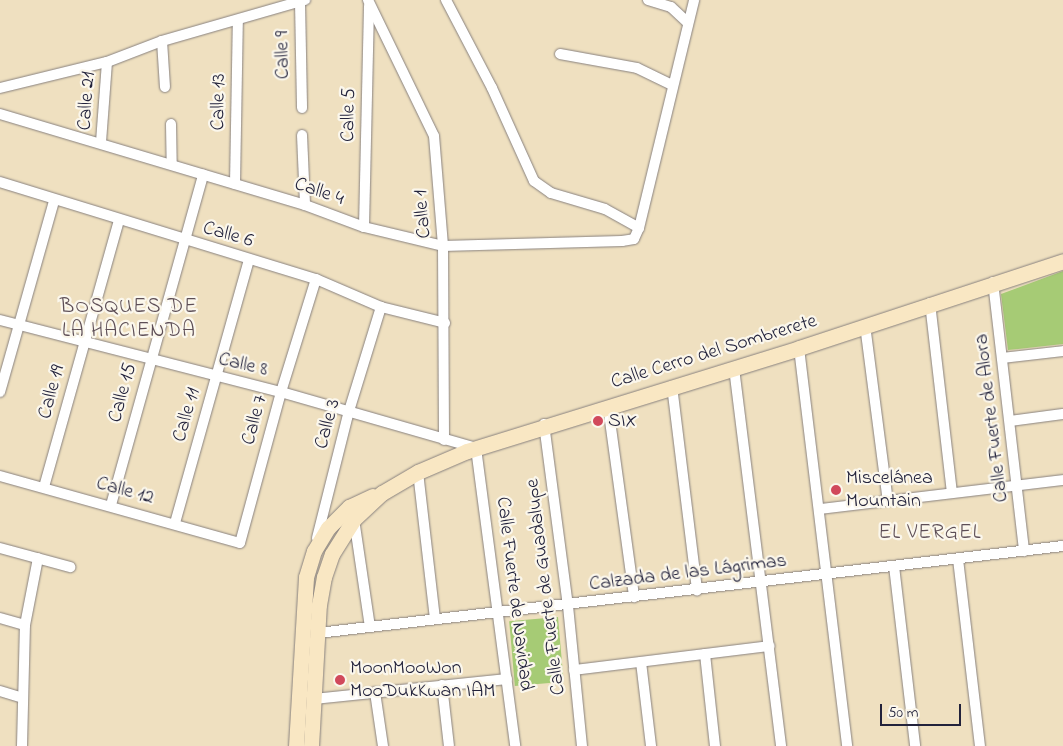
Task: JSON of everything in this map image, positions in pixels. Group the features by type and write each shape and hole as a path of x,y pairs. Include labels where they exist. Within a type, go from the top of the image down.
{"street":[{"path":"446,0 492,88 534,181 551,193 605,209 640,228 672,85 694,0"},
{"path":"648,0 671,7 687,22"},
{"path":"0,88 107,62 162,41 302,1"},
{"name":"Calle 9","path":"302,1 302,108"},
{"name":"Calle 5","path":"364,227 368,2"},
{"name":"Calle 1","path":"368,2 434,136 443,246 445,323 444,440"},
{"name":"Calle 13","path":"235,184 238,20"},
{"path":"162,41 165,86"},
{"path":"560,54 636,68 672,85"},
{"name":"Calle 21","path":"101,142 107,62"},
{"name":"Calle 4","path":"0,114 172,163 203,175 305,205 364,227 443,246 634,239 640,228"},
{"path":"171,124 172,163"},
{"path":"302,135 305,205"},
{"name":"Calle 15","path":"111,506 150,359 203,175"},
{"name":"Calle 6","path":"0,182 54,201 184,241 316,279 381,307 445,323"},
{"path":"0,392 54,201"},
{"name":"Calle 19","path":"44,486 119,220"},
{"name":"Calle 11","path":"175,523 249,259"},
{"name":"Calle Cerro del Sombrerete","path":"296,746 306,577 314,551 328,528 348,508 382,493 418,472 476,448 544,424 799,348 993,282 1063,261"},
{"name":"Calle 7","path":"240,543 281,392 316,279"},
{"name":"Calle Fuerte de Alora","path":"993,282 1024,551"},
{"path":"930,303 952,493"},
{"name":"Calle 3","path":"314,551 349,412 381,307"},
{"name":"Calle 8","path":"0,320 83,343 281,392 476,448"},
{"path":"865,325 888,501"},
{"path":"799,348 828,574 847,746"},
{"path":"1002,358 1063,351"},
{"path":"734,368 770,646 780,746"},
{"path":"672,386 697,590"},
{"path":"608,406 634,597"},
{"path":"1010,421 1063,414"},
{"name":"Calle Fuerte de Guadalupe","path":"544,424 568,606 582,746"},
{"name":"Calle Fuerte de Navidad","path":"476,448 500,612 516,746"},
{"path":"418,472 435,619"},
{"name":"Calle 12","path":"0,476 44,486 240,543"},
{"path":"820,508 1063,480"},
{"name":"Calle Cerro del Sombrerete","path":"312,746 318,633 324,577 332,554 354,519 382,493"},
{"path":"354,519 370,627"},
{"name":"Calzada de las Lágrimas","path":"318,633 568,606 1063,546"},
{"path":"0,548 70,567"},
{"path":"22,746 25,625 38,558"},
{"path":"958,558 980,746"},
{"path":"894,566 915,746"},
{"path":"0,618 25,625"},
{"path":"574,670 770,646"},
{"path":"705,654 715,746"},
{"path":"641,662 651,746"},
{"path":"314,700 507,678"},
{"path":"442,685 449,746"},
{"path":"0,691 23,698"},
{"path":"375,692 383,746"}],"green space":[{"path":"1063,271 1063,344 1008,350 1001,294"},
{"path":"558,617 564,682 515,686 509,621"}],"place":[{"name":"SIX","path":"598,421"},
{"name":"Miscelánea Mountain","path":"836,490"},
{"name":"MoonMooWon MooDukKwan IAM","path":"340,680"}],"district":[{"name":"BOSQUES DE LA HACIENDA","path":"129,319"},
{"name":"EL VERGEL","path":"930,533"}]}
